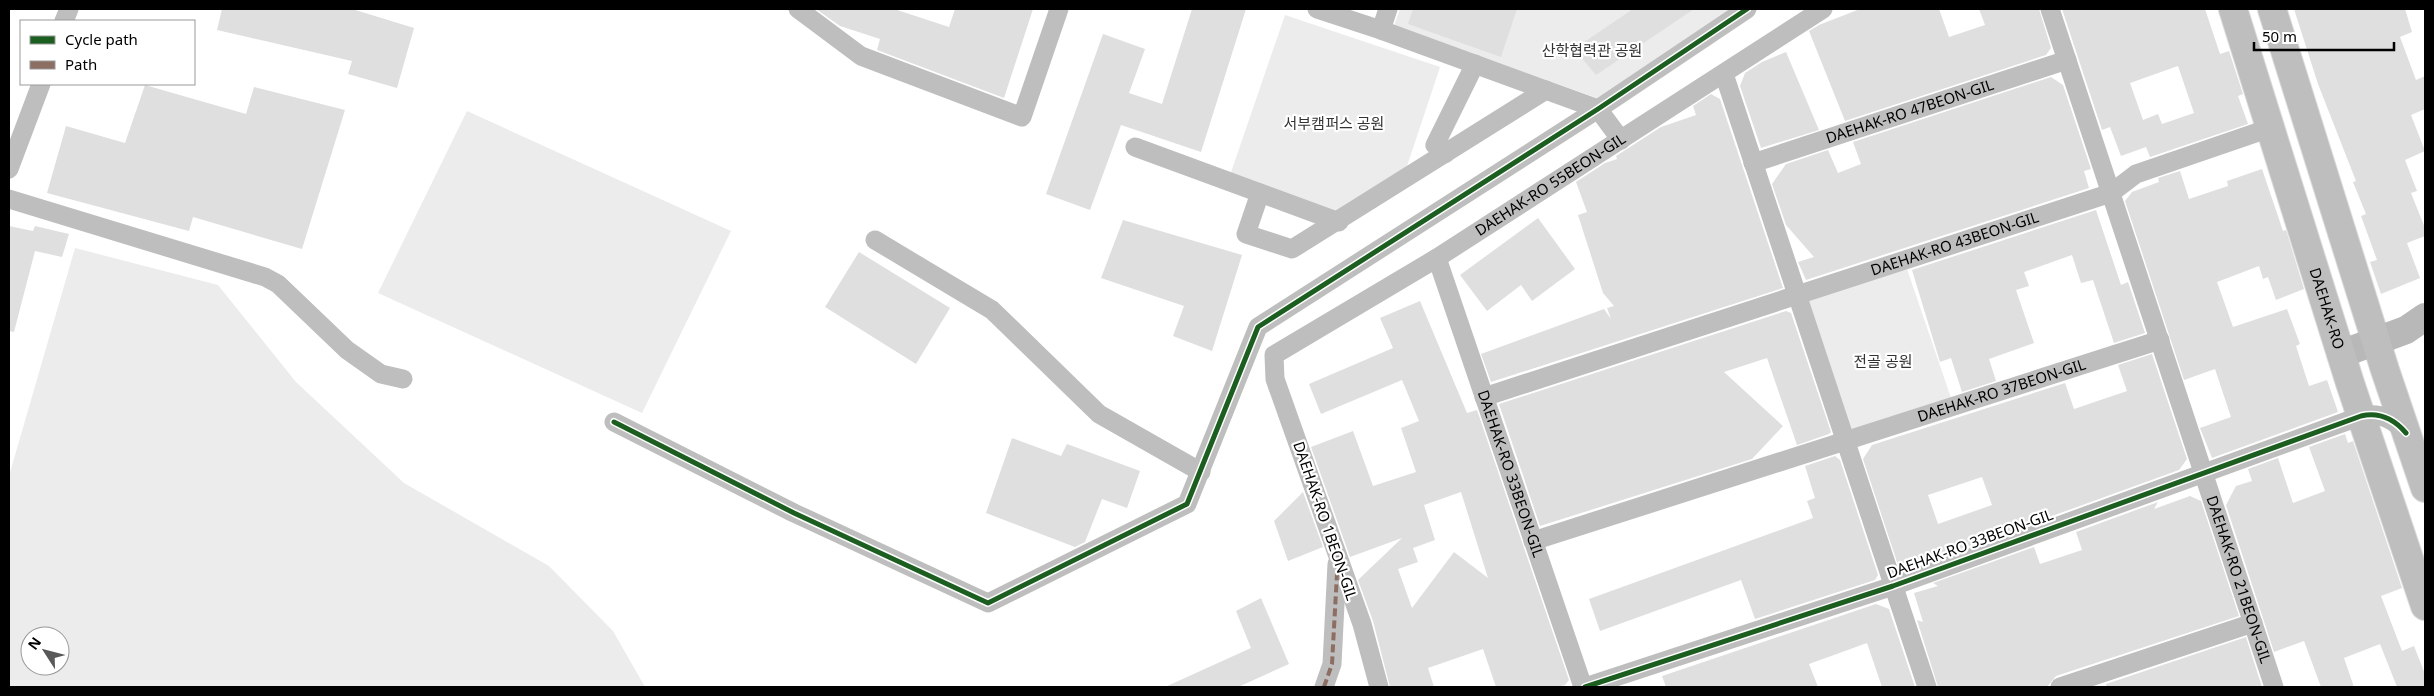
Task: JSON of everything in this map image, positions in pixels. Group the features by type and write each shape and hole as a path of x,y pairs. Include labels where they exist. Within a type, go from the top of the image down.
{"main road":[{"name":"DAEHAK-RO","path":"2233,9 2341,354 2425,606"},
{"path":"2272,9 2376,341 2425,488"},
{"path":"2341,354 2406,330 2425,317"}],"street":[{"path":"798,9 862,56 1022,117 1058,9"},
{"path":"1317,9 1381,30 1598,109 1621,140"},
{"path":"1381,30 1388,9"},
{"path":"614,422 794,514 988,603 1187,504 1258,327 1598,109 1747,9"},
{"name":"DAEHAK-RO 55BEON-GIL","path":"1274,355 1437,258 1823,9"},
{"path":"2050,9 2203,473"},
{"name":"DAEHAK-RO 47BEON-GIL","path":"1753,163 2067,60"},
{"path":"1445,154 1436,145 1475,64"},
{"path":"1724,74 1845,441"},
{"path":"9,169 41,85"},
{"path":"1260,193 1246,234 1292,249 1339,222 1546,90"},
{"name":"DAEHAK-RO 43BEON-GIL","path":"1484,397 2112,193 2136,174 2270,128"},
{"path":"1135,147 1339,222"},
{"path":"9,199 265,277 278,284 347,350 381,374 403,378"},
{"path":"876,240 992,310 1099,414 1201,472"},
{"name":"DAEHAK-RO 33BEON-GIL","path":"1437,258 1584,687 1893,586 2361,416"},
{"name":"DAEHAK-RO 37BEON-GIL","path":"1534,541 2160,340"},
{"name":"DAEHAK-RO 1BEON-GIL","path":"1274,355 1275,378 1362,624 1379,687"},
{"path":"2361,416 2371,414 2389,419 2406,432"},
{"name":"DAEHAK-RO 33BEON-GIL","path":"1845,441 1893,586"},
{"name":"DAEHAK-RO 21BEON-GIL","path":"2203,473 2274,687"},
{"path":"1324,687 1332,664 1338,556"},
{"path":"1893,586 1927,687"},
{"path":"2060,687 2253,624"}],"green space":[{"name":"산학협력관 공원","path":"1400,9 1732,9 1600,99 1394,26"},
{"name":"서부캠퍼스 공원","path":"1285,15 1440,67 1402,181 1339,222 1228,181"},
{"path":"467,111 731,231 642,413 378,293"},
{"path":"75,248 218,285 296,382 404,483 549,566 613,631 645,687 9,687 9,476"},
{"name":"전골 공원","path":"1907,269 1951,398 1850,432 1808,300"}],"building":[{"path":"222,9 352,9 414,28 397,88 348,74 352,61 217,30"},
{"path":"816,9 894,9 949,27 955,9 1033,9 1004,98 877,50 880,39 840,26"},
{"path":"1192,9 1246,9 1201,152 1121,125 1090,210 1046,194 1103,34 1145,49 1129,93 1162,104"},
{"path":"1413,9 1517,9 1501,57 1408,24"},
{"path":"1633,9 1694,9 1596,75 1574,49"},
{"path":"1860,9 1939,9 1949,37 1985,25 1979,9 2039,9 2051,48 2046,55 1845,121 1809,31 1819,25"},
{"path":"2062,9 2205,9 2220,54 2229,51 2243,94 2238,96 2248,124 2150,157 2146,147 2121,156 2110,127 2102,130","holes":["2178,66 2194,113 2162,124 2158,114 2143,120 2130,83"]},
{"path":"2294,9 2405,9 2412,32 2400,37 2416,80 2425,76 2425,109 2411,115 2425,151 2405,160 2417,191 2411,193 2425,228 2425,236 2407,243 2420,278 2381,294 2370,262 2377,260 2361,216 2366,214 2353,182 2356,181 2318,84"},
{"path":"1786,52 1819,130 1761,148 1740,86 1745,73 1762,62"},
{"path":"2051,77 2063,85 2091,169 2084,171 2089,188 1806,280 1798,262 1814,257 1786,225 1772,184 1786,164 1828,150 1838,173 1861,164 1853,142"},
{"path":"145,85 246,114 254,87 345,110 302,249 193,217 189,231 47,193 66,126 125,143"},
{"path":"1711,94 1720,99 1783,288 1491,382 1481,354 1604,309 1611,319 1607,308 1614,306 1603,293 1578,215 1587,212 1576,182 1605,163 1617,159 1616,156 1661,127 1696,115 1693,106"},
{"path":"2262,169 2283,231 2286,230 2304,289 2276,300 2268,277 2263,279 2259,266 2217,282 2233,327 2287,309 2300,344 2296,346 2309,386 2327,380 2338,412 2212,458 2200,428 2231,417 2215,369 2184,380 2125,201 2132,192 2159,182 2158,178 2180,171 2189,199 2228,186 2227,181"},
{"path":"2096,210 2121,285 2128,282 2145,333 2114,343 2093,280 2081,283 2072,255 2024,272 2029,286 2016,290 2034,343 1989,359 1996,381 1962,392 1951,358 1940,362 1912,270"},
{"path":"1538,218 1575,269 1532,301 1521,285 1487,311 1460,275"},
{"path":"1123,220 1242,255 1212,351 1173,336 1184,306 1101,278"},
{"path":"9,226 33,231 35,226 69,234 62,257 35,251 14,332 9,331"},
{"path":"859,252 950,308 916,364 825,307"},
{"path":"1420,301 1467,413 1477,410 1569,680 1565,685 1557,687 1496,687 1483,649 1428,668 1434,687 1390,687 1373,621 1358,580 1402,538 1350,557 1311,447 1353,431 1373,486 1416,472 1401,428 1419,421 1402,380 1321,414 1309,384 1393,348 1380,318","holes":["1461,492 1488,578 1454,552 1412,608 1398,569 1418,562 1413,548 1435,540 1424,505"]},
{"path":"1786,311 1791,313 1831,432 1829,434 1797,445 1767,358 1724,372 1783,426 1752,459 1540,526 1499,404"},
{"path":"2152,354 2187,459 2179,470 1906,569 1898,565 1863,459 1872,445 2065,383 2074,409 2127,391 2118,365","holes":["1982,477 1992,505 1938,524 1928,495"]},
{"path":"2345,434 2348,443 2353,441 2402,588 2381,596 2402,651 2414,646 2425,674 2425,687 2397,687 2380,644 2344,658 2354,687 2321,687 2304,641 2274,652 2226,505 2236,486 2252,481 2248,469 2278,458 2293,503 2325,491 2309,447"},
{"path":"1012,438 1061,456 1067,444 1140,471 1127,508 1102,499 1085,542 1075,547 986,513"},
{"path":"1835,456 1840,460 1878,575 1875,580 1755,619 1741,580 1600,631 1589,599 1813,518 1807,501 1815,498 1805,466"},
{"path":"1303,492 1323,547 1288,561 1274,521"},
{"path":"2190,496 2201,501 2239,616 2056,676 2047,687 1938,687 1917,620 1923,622 1914,593 1938,586 1933,583 2034,547 2040,564 2082,550 2076,532 2158,502 2154,509"},
{"path":"1261,598 1289,664 1238,687 1165,687 1251,648 1236,611"},
{"path":"1876,604 1889,609 1915,687 1882,687 1867,643 1809,664 1818,687 1666,687 1662,676"},
{"path":"2246,637 2262,687 2107,687 2106,684"}],"marked path":[{"path":"1324,687 1332,664 1338,556"}],"cycle path":[{"path":"614,422 794,513 988,603 1187,504 1258,327 1598,109 1747,9"},
{"path":"1585,687 1893,586 2361,416 2374,415 2386,418 2406,433"}]}
